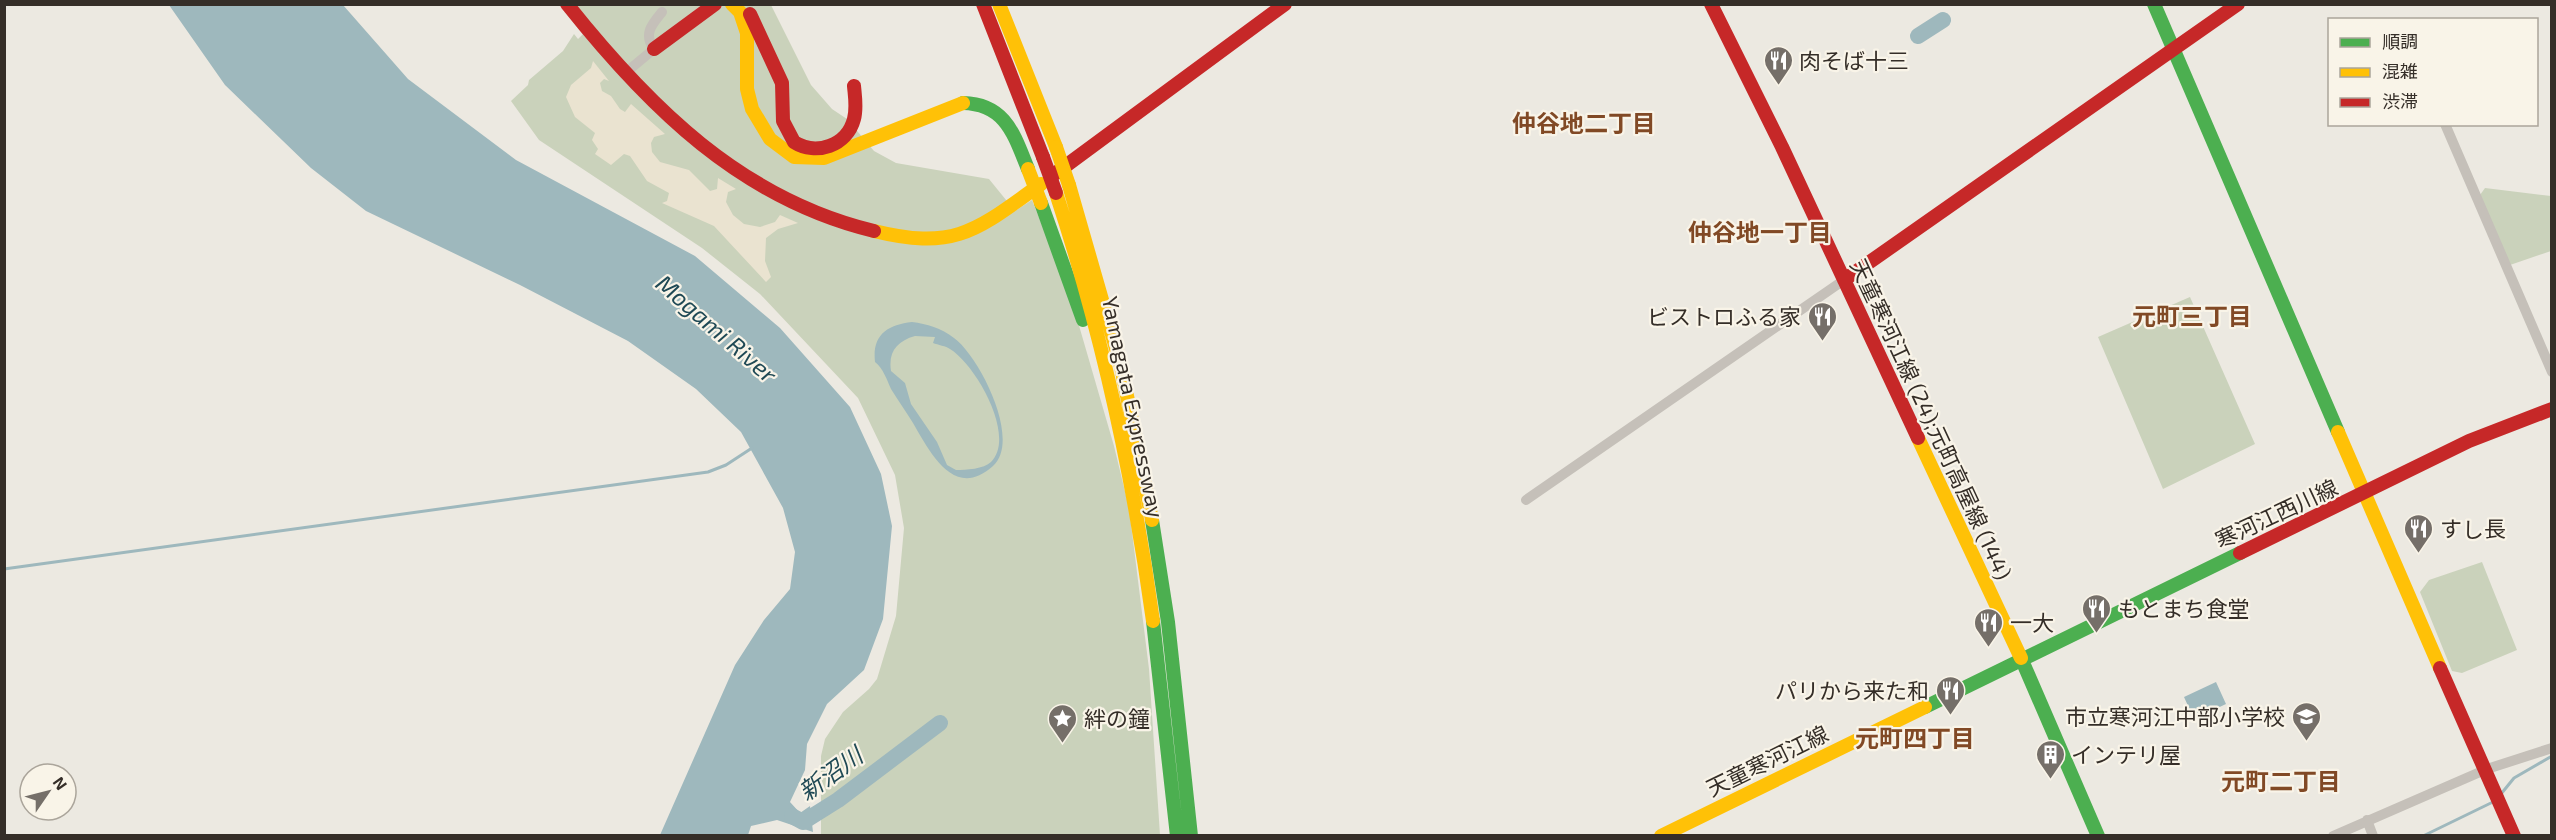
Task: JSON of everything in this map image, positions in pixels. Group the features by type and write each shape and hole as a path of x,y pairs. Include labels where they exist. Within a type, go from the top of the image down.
{"main road":[{"path":"567,4 624,74 661,113 715,159 766,190 807,210 845,224 922,241 962,234 982,225 1285,4"},
{"path":"654,49 687,16 705,6 722,4"},
{"path":"732,4 741,15 747,35 747,90 753,113 773,142 789,156 811,160 824,158 952,107 974,102 992,107 1005,119 1041,203 1088,334 1127,459"},
{"path":"746,4 782,83 784,93 782,122 785,131 798,146 817,150 836,144 844,137 854,120 854,86"},
{"name":"Yamagata Expressway","path":"983,4 1056,193 1098,331 1127,459 1149,588 1177,836"},
{"name":"Yamagata Expressway","path":"999,4 1069,185 1109,318 1130,402 1162,580 1191,836"},
{"path":"1008,4 1043,97 1056,147"},
{"name":"天童寒河江線 (24);元町高屋線 (144)","path":"1711,4 1782,147 2020,658 2098,836"},
{"path":"2154,4 2364,494 2494,785 2514,836"},
{"path":"1844,280 2238,4"},
{"path":"654,49 705,6"},
{"name":"寒河江西川線","path":"2020,658 2364,494 2469,441 2552,409"},
{"name":"天童寒河江線","path":"1661,836 2020,658"}],"street":[{"path":"624,74 654,49 648,35 650,27 662,12"},
{"path":"2446,126 2552,372"},
{"path":"1526,500 1844,280"},
{"path":"2333,836 2487,769 2552,748"},
{"path":"2367,820 2373,836"}],"green space":[{"path":"573,5 771,5 811,85 832,109 847,119 874,151 896,163 989,179 1015,211 1032,200 1071,298 1114,446 1129,508 1149,669 1160,835 821,835 821,756 825,739 843,712 877,679 896,616 904,528 895,475 858,398 760,294 702,248 539,140 511,101 528,85 529,80 563,51 574,34 578,39 590,27"},
{"path":"2485,188 2551,196 2551,251 2510,265 2480,195"},
{"path":"2190,297 2255,444 2163,489 2098,337"},
{"path":"2482,562 2517,650 2462,673 2452,671 2420,592 2429,580"}],"shaded area":[{"path":"593,61 609,81 604,79 600,83 602,91 611,96 625,112 631,104 665,134 654,137 651,143 652,152 660,162 689,170 710,191 717,189 718,178 736,189 728,192 726,202 733,215 744,224 760,227 775,222 780,215 798,223 778,229 766,238 765,261 771,277 766,282 714,226 662,203 667,201 669,193 647,181 630,156 624,154 611,165 595,154 598,149 592,140 595,133 575,117 566,97 571,85 591,68"}],"water":[{"name":"Mogami River","path":"169,5 343,5 408,79 516,160 695,256 780,328 850,407 881,474 892,526 883,619 864,670 827,704 807,744 805,770 790,802 800,813 810,806 813,832 777,820 751,826 748,835 660,835 735,665 764,620 790,589 795,552 783,508 741,432 696,389 628,341 520,285 366,211 311,168 225,85"},
{"path":"903,323 923,324 939,329 954,338 975,362 985,380 994,399 1003,438 1001,454 993,466 979,475 966,478 945,469 927,447 891,389 883,371 875,362 876,345 879,338 889,329","holes":["915,336 935,337 933,343 950,349 971,369 990,401 999,435 998,450 991,462 984,466 956,470 947,465 937,442 911,404 905,383 891,371 891,358 899,344"]},
{"path":"2216,682 2226,704 2194,719 2184,697"}],"waterway":[{"name":"新沼川","path":"1918,36 1943,20"},
{"path":"4,569 708,472 726,465 752,448"},
{"name":"新沼川","path":"792,816 803,822 838,800 940,723"},
{"path":"2501,794 2514,778 2552,756"},
{"path":"2423,836 2495,801"}],"traffic: fast":[{"path":"2154,4 2338,432"},
{"path":"963,103 978,105 999,115 1013,133 1028,169"},
{"path":"1041,203 1083,320"},
{"path":"1152,520 1168,622 1191,836"},
{"path":"1925,707 2240,553"},
{"path":"1153,621 1177,836"},
{"path":"2021,658 2098,836"}],"traffic: slow":[{"path":"732,4 740,12 747,33 747,89 752,109 770,139 794,157 824,158 963,103"},
{"path":"999,4 1056,147"},
{"path":"1056,147 1069,185"},
{"path":"1028,169 1041,203"},
{"path":"874,231 926,239 964,232 999,214 1041,184"},
{"path":"1069,185 1121,366 1152,520"},
{"path":"1056,193 1102,351 1126,458 1153,621"},
{"path":"2338,432 2440,668"},
{"path":"1918,438 2021,658"},
{"path":"1661,836 1925,707"}],"traffic: jam":[{"path":"567,4 631,78 665,113 701,144 740,172 781,197 826,216 874,231"},
{"path":"654,49 715,4"},
{"path":"983,4 1043,157"},
{"path":"1056,173 1285,4"},
{"path":"1711,4 1782,147 1918,438"},
{"path":"1844,280 2238,4"},
{"path":"750,14 782,83 783,121 794,142 803,146 821,148 830,146 845,136 855,115 854,86"},
{"path":"1043,157 1056,193"},
{"path":"2240,553 2469,441 2552,409"},
{"path":"2440,668 2514,836"}],"place":[{"name":"肉そば十三","path":"1778,86"},
{"name":"ビストロふる家","path":"1822,342"},
{"name":"すし長","path":"2419,554"},
{"name":"もとまち食堂","path":"2097,634"},
{"name":"一大","path":"1989,648"},
{"name":"パリから来た和","path":"1950,716"},
{"name":"市立寒河江中部小学校","path":"2306,742"},
{"name":"絆の鐘","path":"1063,744"},
{"name":"インテリ屋","path":"2050,780"}],"district":[{"name":"仲谷地二丁目","path":"1584,122"},
{"name":"仲谷地一丁目","path":"1760,231"},
{"name":"元町三丁目","path":"2192,315"},
{"name":"元町四丁目","path":"1915,737"},
{"name":"元町二丁目","path":"2281,780"}]}
